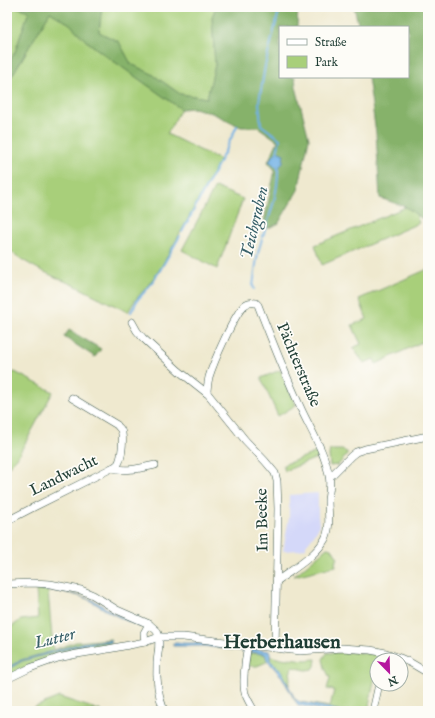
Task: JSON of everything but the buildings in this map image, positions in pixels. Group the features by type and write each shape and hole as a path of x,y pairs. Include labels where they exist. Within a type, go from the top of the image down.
{"street":[{"name":"Pächterstraße","path":"207,392 210,377 231,325 245,304 251,302 256,303 320,449 330,477"},
{"name":"Im Beeke","path":"132,322 143,338 179,371 207,392 244,440 274,471 277,478 278,509 275,648"},
{"name":"Landwacht","path":"7,521 118,464 121,455 123,438 122,431 117,425 72,398"},
{"path":"277,581 315,552 325,540 328,528 330,477 351,456 356,452 365,449 428,436"},
{"name":"Landwacht","path":"112,468 120,470 155,465"},
{"path":"7,584 50,584 81,590 158,630 157,681 164,711"},
{"path":"145,642 144,633 149,624"},
{"path":"7,679 30,668 58,658 108,650 145,642 159,637 182,637 248,648 275,648 300,651 358,648 375,652"},
{"path":"248,648 245,690 254,711"},
{"path":"409,662 428,673"},
{"path":"373,711 377,692"}],"shaded area":[{"path":"318,493 318,529 306,545 306,548 301,550 283,551 289,517 289,495"}],"green space":[{"path":"7,7 16,7 29,11 15,52 7,67"},
{"path":"16,7 102,7 99,32 119,42 131,64 152,74 180,94 207,98 215,65 212,17 216,7 298,7 297,26 279,26 279,78 295,78 309,139 298,190 278,224 268,228 263,226 275,170 268,162 278,141 258,127 241,127 212,113 194,108 181,109 85,40 70,24 50,12 7,84 7,66 15,52 29,11"},
{"path":"102,7 216,7 212,17 215,65 207,98 180,94 152,74 131,64 119,42 99,32"},
{"path":"354,7 428,7 428,223 406,207 380,198 376,133 368,78 409,78 409,26 359,26"},
{"path":"50,12 70,24 85,40 181,109 167,134 220,160 160,269 136,299 128,312 41,270 23,260 7,248 7,84"},
{"path":"215,187 243,199 217,269 182,250"},
{"path":"406,207 416,214 419,223 322,265 315,245"},
{"path":"428,269 428,339 376,364 374,359 364,363 353,348 361,344 352,325 367,319 359,299"},
{"path":"69,330 101,349 95,357 64,337"},
{"path":"280,370 296,405 278,416 261,378"},
{"path":"15,372 53,392 17,458 7,468 7,375"},
{"path":"330,450 342,450 347,452 347,455 338,465 330,466"},
{"path":"317,452 319,457 285,471 283,465"},
{"path":"327,548 332,549 338,558 335,562 336,566 294,576"},
{"path":"36,590 48,591 53,650 76,642 111,639 111,645 63,653 7,676 7,630 21,620 38,618"},
{"path":"353,652 369,654 369,692 372,692 368,711 342,711 300,702 330,707 334,690 327,689 330,678 325,668 323,659 327,653"},
{"path":"249,653 265,654 267,660 269,661 257,666 248,666"},
{"path":"270,656 281,659 316,659 315,666 313,669 306,670 292,667 289,685 282,672 270,660"},
{"path":"59,697 102,711 28,711"}],"water":[{"path":"277,151 284,154 283,162 278,169 269,161"},
{"path":"36,589 52,589 67,593"},
{"path":"76,595 93,600 114,613 141,625 140,627 113,614 88,599"},
{"path":"111,640 111,643 105,642 78,646 22,661 7,670 7,668 21,660 82,643"},
{"path":"173,643 208,643 270,651 270,660 282,672 295,699 300,702 342,711 326,711 298,705 282,677 267,660 265,654 204,646 173,646"}],"waterway":[{"name":"Teichgraben","path":"277,153 280,139 261,125 259,102 265,66 280,7"},
{"path":"182,232 237,126"},
{"name":"Teichgraben","path":"254,289 253,286 259,249 277,188 278,167"},
{"path":"131,312 138,299 159,272 180,236"}],"district":[{"name":"Herberhausen","path":"282,642"}],"water label":[{"name":"Lutter","path":"55,639"}]}
